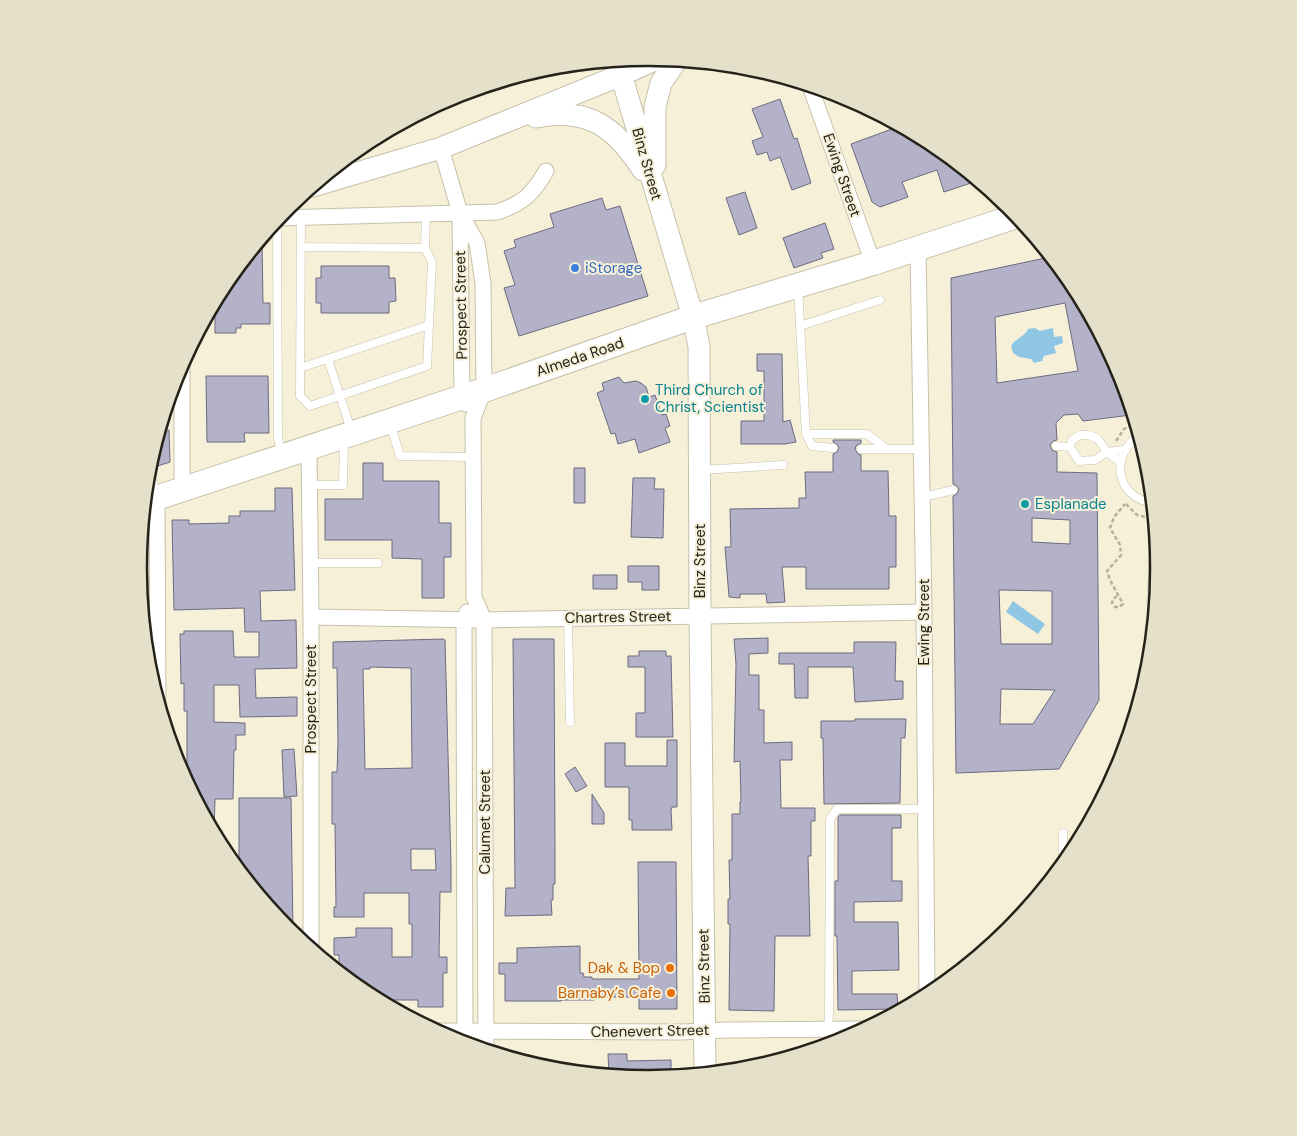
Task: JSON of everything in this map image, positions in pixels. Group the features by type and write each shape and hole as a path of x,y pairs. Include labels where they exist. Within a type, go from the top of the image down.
{"main road":[{"path":"654,191 655,107 661,83 672,67"},
{"path":"330,181 441,148 501,123 619,68"},
{"name":"Binz Street","path":"619,68 699,346 705,1066"},
{"path":"501,123 551,114 572,115 590,119 614,133 634,157 654,191"},
{"name":"Almeda Road","path":"152,494 182,490 282,458 692,317 873,263 1009,219"}],"street":[{"name":"Ewing Street","path":"813,94 873,263"},
{"name":"Prospect Street","path":"441,148 460,214 477,243 483,283 484,390"},
{"path":"289,218 497,212 512,207 525,199 546,171"},
{"name":"Prospect Street","path":"460,214 462,397"},
{"name":"Ewing Street","path":"918,249 923,497 927,985"},
{"path":"182,384 182,490"},
{"name":"Calumet Street","path":"484,390 473,418 474,597 484,620 486,1043"},
{"name":"Calumet Street","path":"462,397 473,418"},
{"name":"Prospect Street","path":"308,449 311,617 311,939"},
{"path":"149,520 153,644"},
{"name":"Calumet Street","path":"465,1035 464,619 474,597"},
{"name":"Chartres Street","path":"311,617 484,620 924,612"},
{"name":"Chenevert Street","path":"468,1036 486,1031 847,1029"}],"lane":[{"path":"301,218 300,396 310,406 427,366 432,262 425,248 426,214"},
{"path":"277,231 278,437 282,458"},
{"path":"302,247 425,248"},
{"path":"798,286 806,434 812,446 833,448"},
{"path":"800,326 880,300"},
{"path":"300,368 429,325"},
{"path":"309,485 343,485 348,436 340,396 328,359"},
{"path":"390,422 400,456 474,457"},
{"path":"806,434 867,434 885,448"},
{"path":"1120,462 1107,452 1098,439 1089,434 1080,435 1072,440 1070,447 1079,461 1095,460 1107,452 1124,450"},
{"path":"1133,439 1124,450 1120,462 1120,475 1125,486 1134,496 1146,502"},
{"path":"1056,446 1070,447"},
{"path":"861,449 921,449"},
{"path":"699,470 784,465"},
{"path":"923,497 953,490"},
{"path":"310,563 378,563"},
{"path":"568,618 570,722"},
{"path":"828,1029 830,1013 830,819 838,808 926,809"},
{"path":"1063,833 1063,851"}],"path":[{"path":"1118,596 1113,599 1112,603 1115,607 1123,604 1107,575 1107,571 1121,555 1120,545 1110,528 1114,517 1125,504"}],"water":[{"path":"1035,328 1040,331 1053,328 1054,337 1062,336 1063,343 1054,346 1056,353 1044,356 1042,361 1034,363 1031,359 1019,357 1013,353 1011,346 1028,329"},
{"path":"1013,601 1045,624 1038,634 1006,612"}],"building":[{"path":"780,99 794,139 797,138 811,183 792,190 780,157 770,161 767,152 757,155 752,141 763,137 752,109"},
{"path":"892,129 927,151 970,183 944,192 937,170 902,182 908,197 880,207 872,202 851,144"},
{"path":"745,192 757,228 739,235 726,198"},
{"name":"iStorage","path":"602,198 606,210 620,206 648,296 519,336 504,288 515,285 504,251 516,247 514,240 554,227 550,214"},
{"path":"825,223 834,249 821,253 823,258 794,268 783,238"},
{"path":"262,248 263,303 270,303 270,324 241,324 241,328 236,328 236,333 215,333 215,315 231,289"},
{"name":"Esplanade","path":"1043,258 1066,289 1099,346 1126,416 1083,421 1078,414 1064,415 1056,423 1057,440 1053,441 1050,445 1052,450 1057,452 1057,472 1097,473 1099,700 1059,769 956,773 953,496 957,494 959,489 953,484 951,278","holes":["1065,303 1078,371 997,383 995,317","1032,518 1070,520 1070,544 1032,542","999,590 1052,591 1052,644 1001,644","1001,689 1055,690 1033,724 1000,724"]},
{"path":"321,266 389,266 389,278 395,278 396,301 389,302 389,313 321,313 321,303 316,303 316,278 321,278"},
{"path":"757,354 782,354 783,422 790,420 796,442 785,444 741,444 741,421 764,421 764,371 757,371"},
{"path":"206,376 268,376 269,433 244,433 245,442 207,442"},
{"path":"619,377 624,383 636,381 641,383 646,387 649,397 655,395 662,415 666,414 670,426 665,428 670,442 639,453 635,439 618,444 615,433 611,434 597,393 604,390 602,383"},
{"path":"166,430 169,430 170,462 157,466"},
{"path":"833,440 861,440 861,443 855,449 861,455 861,471 888,471 889,516 896,516 896,567 889,567 889,589 806,589 806,567 782,567 785,602 767,603 766,594 740,594 740,598 729,597 725,547 731,547 730,509 799,508 799,498 806,498 805,472 833,472 833,454 839,448"},
{"path":"363,463 383,463 383,481 439,481 439,523 451,523 451,557 444,557 444,598 422,598 422,559 392,558 392,540 325,540 325,499 363,499"},
{"path":"574,468 585,468 585,503 574,503"},
{"path":"633,478 655,478 654,489 664,489 663,538 631,537"},
{"path":"275,488 292,488 295,590 260,591 261,621 296,620 297,668 255,669 256,698 297,697 297,716 240,717 239,685 214,685 214,722 245,723 245,735 236,735 233,799 215,799 214,820 187,765 187,711 184,711 184,683 181,684 180,634 184,634 184,631 233,631 234,657 259,657 259,632 245,632 244,608 174,610 172,520 189,520 189,524 229,523 229,516 240,516 240,511 275,511"},
{"path":"628,566 659,566 659,590 642,590 642,582 628,582"},
{"path":"593,575 617,575 617,589 593,589"},
{"path":"768,638 768,653 749,654 749,675 759,675 759,710 764,710 764,743 792,742 792,760 780,760 781,808 815,808 815,821 811,821 811,856 808,856 810,936 775,936 774,1011 729,1010 729,860 732,860 732,814 740,814 741,802 740,761 734,762 736,664 734,639"},
{"path":"513,639 554,639 555,884 553,884 553,900 551,900 552,915 505,916 506,888 515,888"},
{"path":"445,640 451,892 440,892 439,957 447,957 447,973 443,973 443,1007 418,1007 418,1000 393,1000 343,966 339,963 339,955 334,955 334,938 356,937 356,928 392,928 392,957 412,957 412,924 409,924 409,893 364,893 364,917 334,917 334,907 336,907 335,824 332,824 332,772 337,772 338,743 337,668 333,668 333,642","holes":["370,667 411,668 412,768 365,769 363,669 370,669","411,849 435,849 436,870 411,870"]},
{"path":"854,642 896,642 895,681 903,681 903,699 855,702 853,667 808,667 808,698 795,698 794,664 779,664 779,653 854,653"},
{"path":"639,651 666,651 666,656 671,656 673,737 636,737 636,713 645,713 645,667 628,667 628,656 639,656"},
{"path":"855,719 906,719 905,738 901,738 900,803 824,804 821,721 855,721"},
{"path":"667,740 677,740 677,807 672,807 671,811 672,830 632,830 632,820 629,820 629,787 605,787 605,743 625,743 625,766 667,766"},
{"path":"294,749 297,796 284,797 282,750"},
{"path":"575,767 587,786 576,792 565,774"},
{"path":"592,794 604,813 604,824 592,824"},
{"path":"239,798 291,798 293,922 271,899 239,858"},
{"path":"840,815 901,815 901,828 892,828 892,881 902,881 902,901 854,902 854,922 898,922 899,970 852,971 852,994 897,994 898,1004 887,1009 838,1010 835,881 838,881 838,817"},
{"path":"638,862 676,862 677,1009 639,1009 639,997 594,997 594,1000 561,1001 505,1001 505,974 499,974 499,963 517,963 517,948 580,946 580,973 583,973 584,977 592,977 592,979 639,979"},
{"path":"608,1054 627,1054 627,1061 671,1060 671,1069 609,1068"}],"place":[{"name":"iStorage","path":"575,268"},
{"name":"Third Church of Christ, Scientist","path":"645,399"},
{"name":"Esplanade","path":"1025,504"},
{"name":"Dak & Bop","path":"670,968"},
{"name":"Barnaby’s Cafe","path":"671,993"}]}
